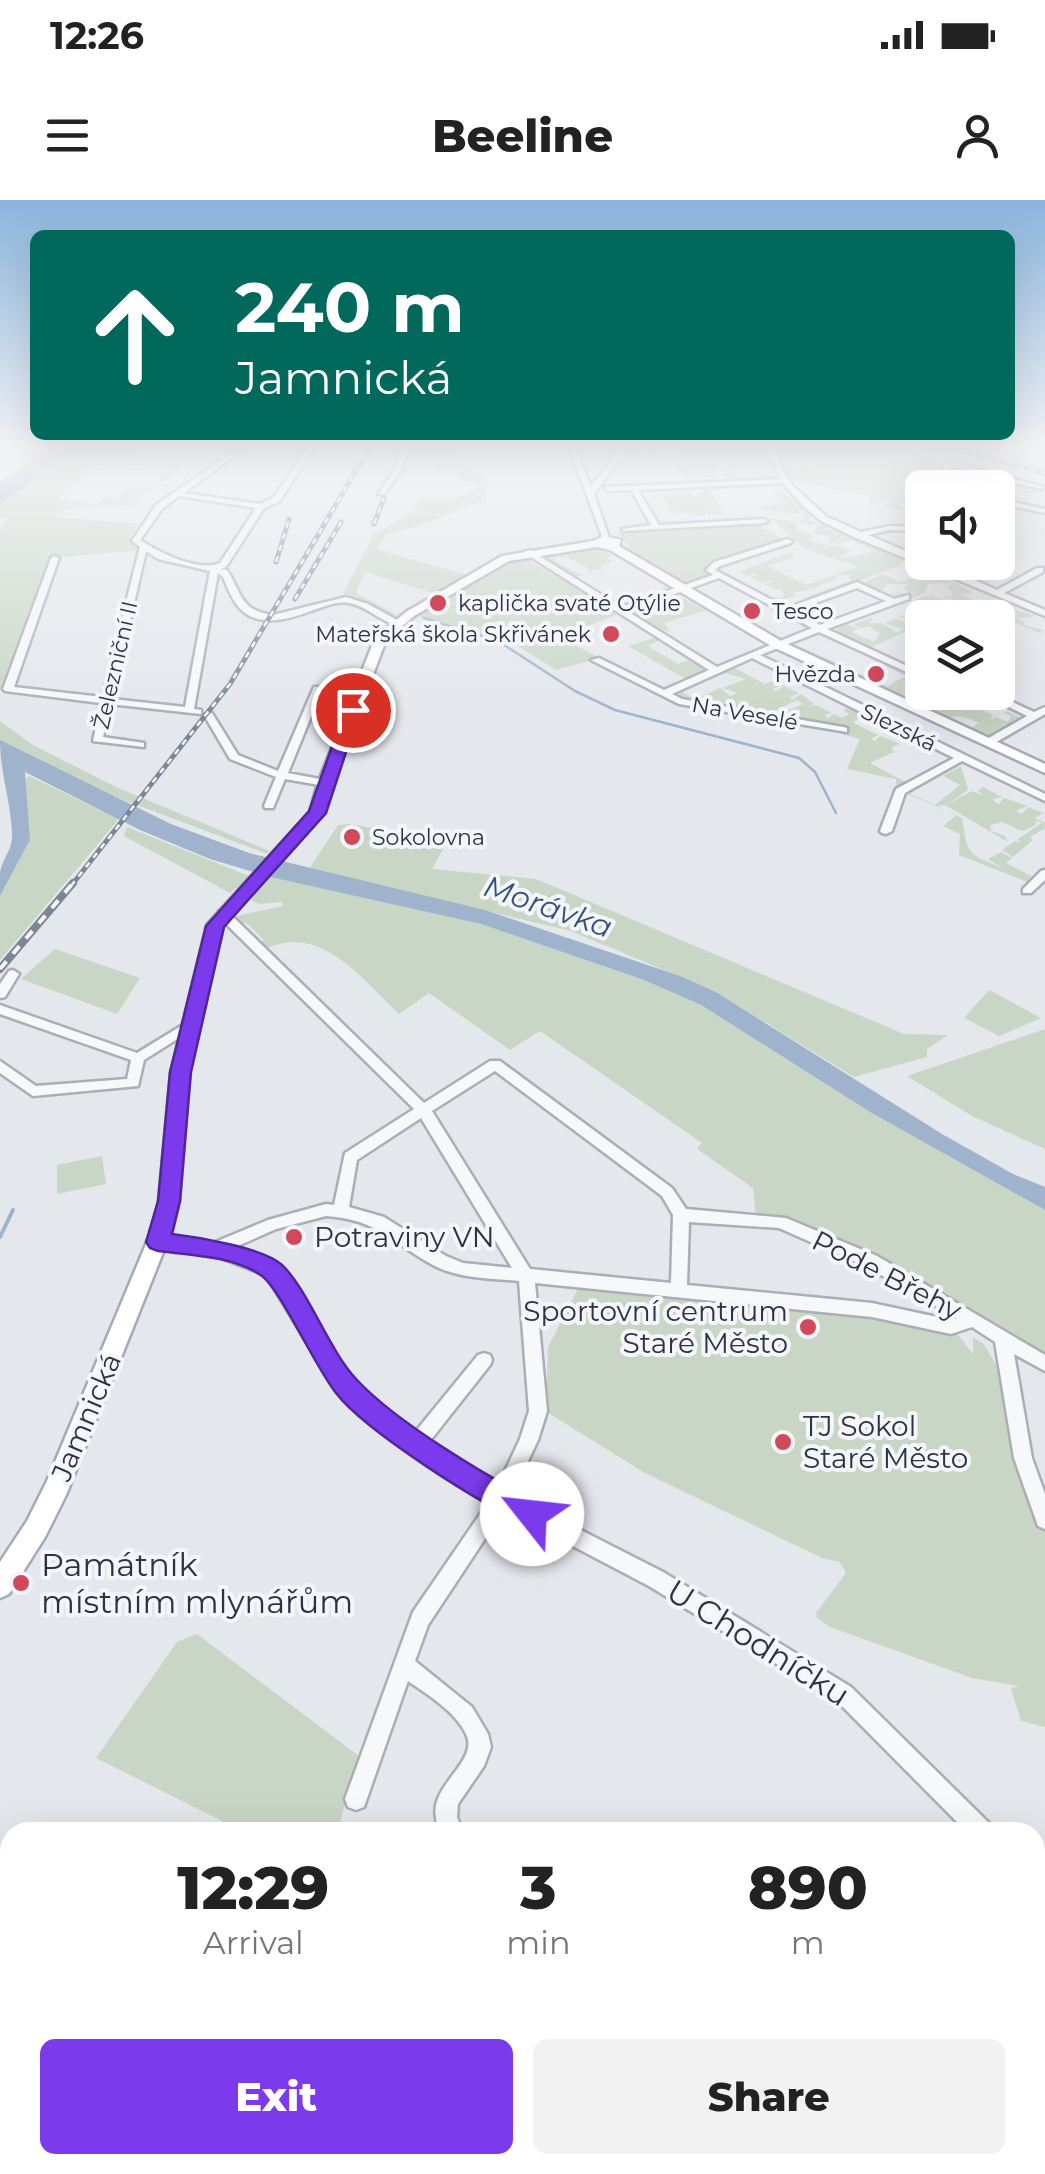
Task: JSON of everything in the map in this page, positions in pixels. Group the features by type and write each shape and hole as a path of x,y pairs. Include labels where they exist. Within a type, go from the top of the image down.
{"main road":[{"path":"324,783 381,638 396,623 506,558 527,552 605,544"},
{"name":"Slezská","path":"605,544 779,644 1045,769"},
{"name":"Jamnická","path":"0,1586 57,1487 158,1242 169,1201 174,1112 212,937 223,914 290,847 317,813 324,783"}],"street":[{"name":"Železniční II","path":"135,539 144,548 97,739 140,745"},
{"path":"215,568 223,565 240,539"},
{"path":"605,544 606,539"},
{"path":"782,539 714,565 710,570 822,630 905,668"},
{"path":"867,539 1045,611"},
{"path":"144,548 161,557 215,568 230,579 244,608 254,614 285,617 345,600 359,603 396,623"},
{"path":"527,552 717,670"},
{"path":"55,558 8,688 202,713"},
{"path":"215,568 202,713 234,757 280,774 324,783"},
{"path":"997,592 1040,570"},
{"path":"620,610 718,576"},
{"path":"786,611 857,585 894,602"},
{"path":"663,694 779,644 906,598"},
{"name":"Slezská","path":"752,655 1045,798"},
{"name":"Na Veselé","path":"596,660 679,701 844,730"},
{"path":"269,806 317,688 359,691"},
{"path":"1015,707 1034,716"},
{"path":"988,742 1045,710"},
{"path":"886,831 900,791 961,758"},
{"path":"1027,890 1045,873"},
{"path":"223,914 425,1112 527,1278 538,1412 516,1473 420,1619 356,1799"},
{"path":"0,994 13,974"},
{"path":"0,1009 138,1058"},
{"path":"0,1066 33,1090 134,1083 138,1058 191,1026"},
{"path":"158,1242 214,1248 273,1224 326,1210 341,1210 350,1157 495,1064 668,1192 682,1216 679,1289"},
{"name":"Pode Břehy","path":"341,1210 378,1221 440,1261 462,1269 872,1310 951,1327 974,1320"},
{"name":"Pode Břehy","path":"682,1216 781,1222 871,1261 1045,1364"},
{"name":"U Chodníčku","path":"214,1248 272,1270 338,1379 376,1414 501,1498 656,1579 844,1694 972,1822"},
{"path":"1002,1338 1023,1458 1045,1520"},
{"path":"418,1442 484,1360"},
{"path":"403,1664 471,1722 481,1739 478,1754 444,1803 446,1822"}],"green space":[{"path":"0,539 131,539 138,550 54,558 44,584 38,588 42,590 0,688"},
{"path":"371,539 383,539 376,549 467,575 436,594 365,572 356,593 396,615 343,594"},
{"path":"623,539 782,540 713,561 706,568 709,577 682,583 634,554"},
{"path":"794,539 827,545 830,539 839,539 819,550 835,545 852,551 841,559 876,551 851,540 840,543 845,546 836,542 855,539 904,560 898,566 809,600 804,598 852,580 848,577 852,575 835,575 859,567 803,548"},
{"path":"594,549 613,555 606,557 612,562 600,566 602,570 590,570 592,573 572,578 538,556 563,551 566,557 555,557 554,561 582,575 590,573 588,568 568,558 565,551"},
{"path":"791,552 794,557 767,566 810,590 794,592 796,595 777,603 765,596 781,598 785,594 780,591 786,588 778,590 764,584 770,580 762,583 751,577 756,573 748,576 740,572 763,562 768,564 765,562 776,557 782,559 779,556"},
{"path":"522,557 621,613 560,637 600,658 556,670 518,646 419,616 504,561"},
{"path":"882,574 900,582 949,580 974,593 960,594 973,600 951,600 953,595 943,598 954,594 947,587 953,583 928,584 925,593 898,604 909,597 883,594 909,593 904,588 909,584 888,584 881,593 862,583"},
{"path":"834,575 837,579 819,581 823,584 812,589 806,585"},
{"path":"675,594 706,610 664,623 670,631 657,630 628,612"},
{"path":"930,595 945,600 913,600"},
{"path":"1015,609 1035,616 1018,619 1025,622 1023,625 1043,630 1040,632 1045,635 1015,623"},
{"path":"870,618 873,619 869,623 882,623 897,633 903,629 885,623 896,618 905,622 905,632 870,648 835,632 839,627 832,628 845,623 858,629 851,632 874,642 880,633 870,628 873,626 853,625"},
{"path":"657,637 659,640 648,646 678,664 694,658 709,671 686,679 628,646"},
{"path":"792,643 887,686 905,677 905,697"},
{"path":"879,657 905,670 905,676 871,659"},
{"path":"733,667 765,684 774,680 782,685 775,691 784,686 799,693 790,697 792,700 801,694 814,704 807,707 816,705 832,713 825,715 828,718 834,714 842,718 849,714 843,710 850,706 861,711 857,715 863,713 875,719 852,722 878,735 871,739 875,741 880,736 900,744 891,748 894,752 870,763 907,783 896,789 896,779 847,769 860,739 842,734 844,730 775,716 803,704 797,700 767,715 680,700 680,691 695,699 720,688 730,696 738,693 722,688 746,679 722,672"},
{"path":"931,710 982,710 993,715 991,720 996,717 1008,722 1011,716 1004,713 1007,711 1020,718 1007,726 1000,723 1005,726 988,737 971,728 979,723"},
{"path":"0,721 33,745 116,787 270,851 267,854 121,799 6,746 0,740"},
{"path":"961,766 968,790 946,805 972,791 985,796 978,791 983,787 1002,797 993,799 998,805 1004,798 1027,806 1016,811 1021,814 1029,807 1043,813 1035,818 1045,823 1045,828 1030,837 1033,840 1013,857 1002,850 1015,841 1020,843 1018,839 1042,823 1035,820 1031,828 1022,830 1002,822 990,825 991,831 1005,836 1008,842 945,805 938,806 945,810 903,792 914,785 918,788 908,793 935,805 960,785 943,776"},
{"path":"29,776 119,819 0,960 0,896 30,840 24,780"},
{"path":"957,815 962,818 968,846 975,855 1002,868 988,859 1001,852 1012,858 1006,863 1033,877 1028,878 1033,881 959,855 960,834 943,826"},
{"path":"338,825 448,840 432,869 536,879 904,1034 948,1035 927,1049 927,1057 854,1077 716,992 571,931 309,869"},
{"path":"127,827 265,881 270,877 481,924 644,980 701,1005 870,1112 1045,1210 1045,1357 874,1257 784,1216 782,1220 756,1218 753,1188 697,1149 702,1143 540,1031 510,1050 429,993 399,1014 355,971 322,949 286,943 266,949 259,944 264,940 248,924 234,922 237,916 283,906 282,902 260,904 252,901 253,892 238,887 230,893 124,836"},
{"path":"55,949 140,978 117,1014 21,979"},
{"path":"989,990 1041,1018 999,1036 964,1018"},
{"path":"1045,1029 1045,1149 972,1116 907,1076"},
{"path":"102,1156 106,1184 57,1194 57,1165"},
{"name":"TJ Sokol Staré Město","path":"579,1287 808,1307 955,1331 973,1354 973,1337 984,1344 1006,1382 1032,1498 1045,1530 1045,1727 1021,1721 1011,1689 1018,1686 972,1678 830,1627 816,1613 846,1573 840,1562 822,1558 645,1473 550,1414 546,1410 548,1347"},
{"path":"197,1634 359,1756 340,1822 224,1822 96,1758 177,1642"}],"water":[{"path":"0,740 171,824 249,853 485,910 680,976 716,992 942,1134 1013,1174 1045,1187 1045,1210 870,1112 701,1005 644,980 481,924 270,877 210,859 140,830 25,772 30,840 0,896 0,872 12,834"}],"waterway":[{"path":"424,618 498,641 575,691 615,710 799,758 815,772 836,813"},
{"path":"0,1237 13,1210"}],"railway":[{"path":"276,562 283,539"},
{"path":"71,886 230,684 316,539"},
{"path":"295,599 331,539"},
{"path":"0,969 73,883"}],"place":[{"name":"kaplička svaté Otýlie","path":"438,603"},
{"name":"Tesco","path":"752,611"},
{"name":"Mateřská škola Skřivánek","path":"611,634"},
{"name":"Hvězda","path":"876,674"},
{"name":"Sokolovna","path":"352,837"},
{"name":"Potraviny VN","path":"294,1237"},
{"name":"Sportovní centrum Staré Město","path":"808,1327"},
{"name":"TJ Sokol Staré Město","path":"783,1442"},
{"name":"Památník místním mlynářům","path":"21,1583"}],"route":[{"path":"353,710 324,783 317,813 216,926 180,1072 169,1201 158,1242 214,1248 272,1270 338,1379 376,1414 501,1498 532,1514"}],"water label":[{"name":"Morávka","path":"548,907"}]}
